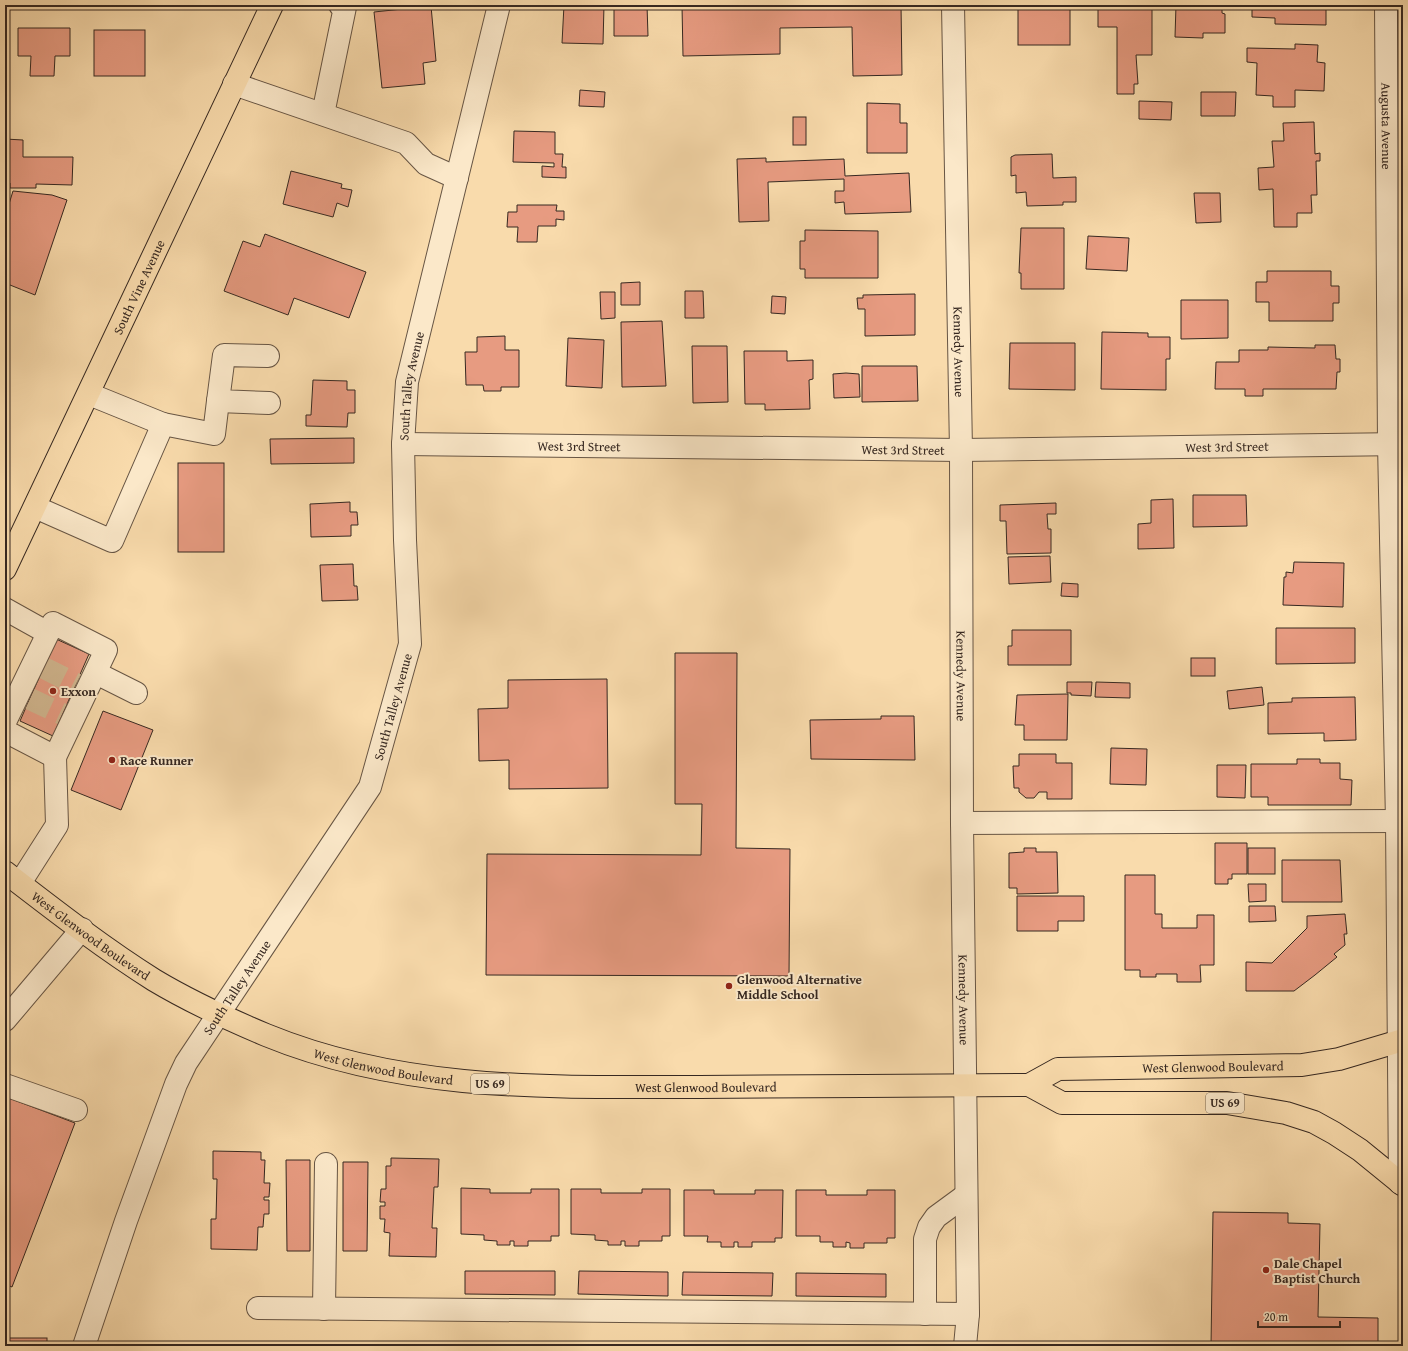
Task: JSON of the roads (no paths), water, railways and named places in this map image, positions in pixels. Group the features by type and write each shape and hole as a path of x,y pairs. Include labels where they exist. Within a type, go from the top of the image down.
{"main road":[{"name":"South Vine Avenue","path":"5,570 272,5"},
{"name":"West Glenwood Boulevard","path":"12,878 155,980 190,999 266,1035 339,1059 419,1076 497,1085 577,1087 1029,1085 1058,1069 1302,1065 1339,1059 1401,1041"},
{"name":"West Glenwood Boulevard","path":"1029,1085 1062,1103 1227,1103 1286,1113 1314,1122 1334,1133 1360,1150 1402,1184"}],"street":[{"path":"323,114 345,7 340,5"},
{"name":"South Talley Avenue","path":"84,1346 126,1221 176,1084 186,1063 370,787 410,644 405,540 403,444 407,382 499,5"},
{"name":"Kennedy Avenue","path":"953,5 961,450 964,1086 968,1314 965,1346"},
{"name":"Augusta Avenue","path":"1386,5 1396,444 1397,821 1402,1184"},
{"path":"234,84 406,143 426,164 457,178"},
{"path":"89,394 163,424 214,434 224,355 268,356"},
{"path":"218,401 270,403"},
{"path":"35,507 112,541 163,424"},
{"name":"West 3rd Street","path":"403,444 961,450 1396,444"},
{"path":"5,609 48,633"},
{"path":"5,722 25,696 39,665 48,633 53,623 106,650 86,682 68,717 55,757 57,825 12,878"},
{"path":"86,682 136,693"},
{"path":"5,731 55,757"},
{"path":"962,823 1397,821"},
{"path":"5,1020 82,929"},
{"path":"5,1085 76,1110"},
{"path":"324,1309 326,1164"},
{"path":"924,1314 924,1239 929,1227 936,1217 966,1195"},
{"path":"258,1308 968,1314"}],"tunnel":[{"path":"44,668 76,684"},
{"path":"30,699 62,714"}],"place":[{"name":"Exxon","path":"53,691"},
{"name":"Race Runner","path":"112,760"},
{"name":"Glenwood Alternative Middle School","path":"729,986"},
{"name":"Dale Chapel Baptist Church","path":"1266,1270"}]}
